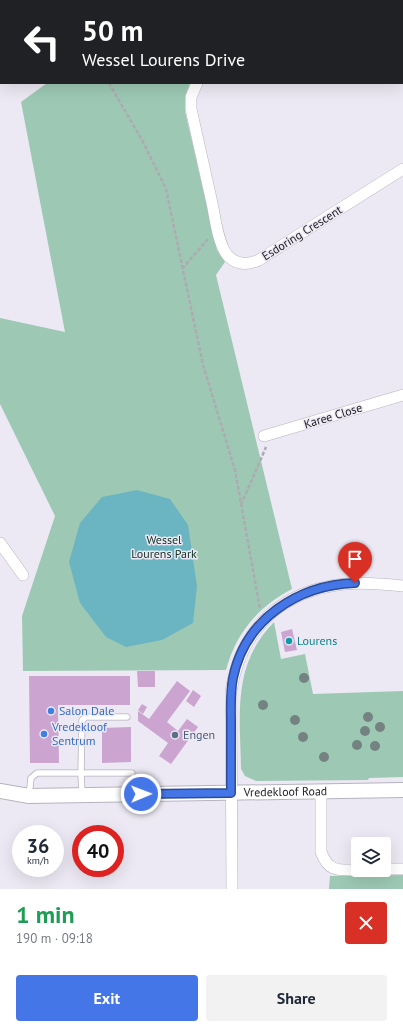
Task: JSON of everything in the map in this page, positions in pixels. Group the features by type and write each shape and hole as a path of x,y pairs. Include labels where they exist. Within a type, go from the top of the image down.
{"street":[{"name":"Esdoring Crescent","path":"196,84 192,91 190,103 218,228 225,251 239,263 253,263 403,169"},
{"name":"Karee Close","path":"267,435 403,395"},
{"path":"0,543 23,575"},
{"path":"232,889 231,692 233,678 242,652 250,636 262,621 283,604 299,596 322,588 345,584 365,583 403,586"},
{"name":"Vredekloof Road","path":"0,791 29,796 403,790"},
{"path":"321,792 321,852 327,865 332,869 351,870"},
{"path":"391,869 403,868"}],"lane":[{"path":"82,795 82,720 86,717 127,717"},
{"path":"29,796 31,778 37,773 132,773"}],"path":[{"path":"110,84 143,142 166,189 203,365 229,448 262,621"},
{"path":"182,269 218,228"},
{"path":"241,505 267,435"}],"green space":[{"name":"Wessel Lourens Park","path":"46,84 190,84 185,97 185,111 217,250 225,262 216,275 292,589 269,604 250,622 236,644 226,670 23,671 22,616 55,516 0,404 0,318 65,332 21,102"},
{"path":"274,622 281,659 305,654 313,694 403,691 403,777 369,778 368,780 256,781 245,776 241,769 241,691 251,655 260,638"},
{"path":"391,875 403,875 403,889 329,889 330,876 391,877"}],"water":[{"path":"137,490 170,499 188,525 197,586 193,623 162,640 126,647 106,637 80,603 69,562 80,523 102,497"}],"building":[{"name":"Lourens","path":"292,629 297,650 285,652 281,632"},
{"path":"137,671 155,671 155,687 138,687"},
{"name":"Vredekloof Sentrum","path":"29,676 130,676 130,705 58,705 59,763 30,763"},
{"path":"177,681 190,691 167,722 178,731 187,719 198,727 171,764 159,756 168,743 138,721 138,711 149,719"},
{"path":"193,690 201,696 194,707 186,701"},
{"path":"142,704 147,707 143,714 138,710"},
{"path":"131,727 131,762 102,763 102,728"}],"place":[{"name":"Lourens","path":"289,641"},
{"name":"Salon Dale","path":"51,711"},
{"name":"Vredekloof Sentrum","path":"44,734"},
{"name":"Engen","path":"175,735"}],"route":[{"path":"141,794 231,793 231,692 236,664 250,636 260,623 283,604 299,596 322,588 355,583"}]}
